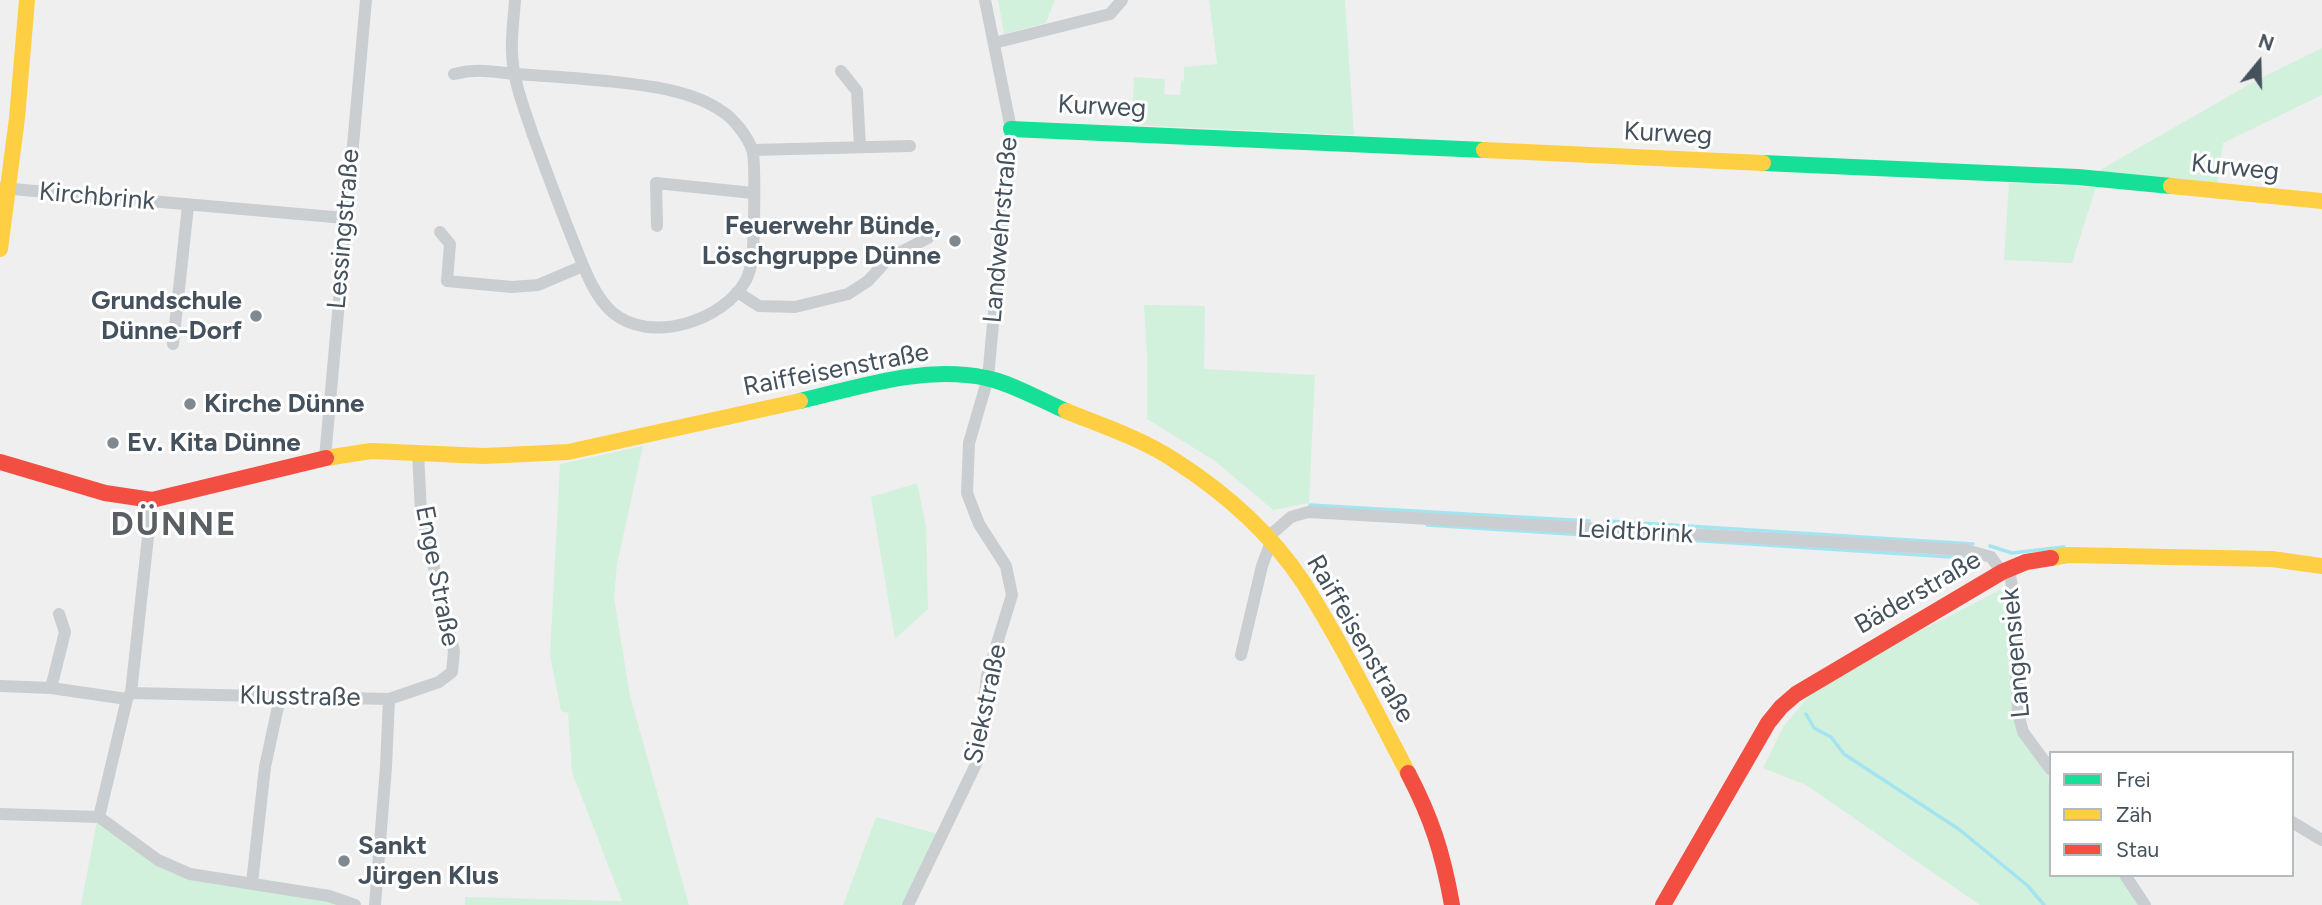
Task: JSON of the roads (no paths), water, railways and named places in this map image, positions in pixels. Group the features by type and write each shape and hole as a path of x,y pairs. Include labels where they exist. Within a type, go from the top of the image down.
{"street":[{"path":"0,249 4,188 17,118 27,0"},
{"name":"Lessingstraße","path":"325,458 366,0"},
{"path":"454,74 473,69 515,74 642,85 682,94 724,112 742,132 753,150 752,261 746,279 737,292 706,316 679,327 656,328 629,322 613,313 597,295 552,188 520,97 515,74 512,52 515,0"},
{"name":"Landwehrstraße","path":"985,0 1011,129 988,378"},
{"path":"993,43 1110,15 1122,0"},
{"path":"841,71 857,91 860,147"},
{"name":"Kurweg","path":"1011,129 2078,177 2322,201"},
{"path":"753,150 910,146"},
{"path":"657,226 656,183 753,193"},
{"name":"Kirchbrink","path":"4,188 345,218"},
{"name":"Kirchbrink","path":"173,344 188,206"},
{"path":"440,232 450,244 447,281 512,287 538,285 583,266"},
{"path":"737,292 759,306 796,307 848,294 869,281 889,258 929,238"},
{"name":"Raiffeisenstraße","path":"3,461 104,493 152,500 325,458 371,451 484,456 568,452 910,376 944,373 988,378 1143,443 1176,461 1236,505 1269,540 1302,582 1330,627 1426,807 1447,870 1452,905"},
{"name":"Siekstraße","path":"908,905 977,762 987,676 1012,595 1006,566 979,524 967,493 969,443 988,378"},
{"name":"Enge Straße","path":"388,699 439,682 453,672 454,651 421,513 418,452"},
{"path":"99,817 129,696 152,500"},
{"name":"Leidtbrink","path":"1269,540 1291,517 1308,512 1966,550 1991,557 2005,571"},
{"path":"1241,655 1269,540"},
{"name":"Bäderstraße","path":"1662,905 1768,723 1782,707 1821,678 2005,571 2048,557 2068,555 2272,559 2322,566"},
{"name":"Langensiek","path":"2005,571 2014,598 2018,713 2023,732 2049,767"},
{"path":"51,688 65,632 60,614"},
{"name":"Klusstraße","path":"0,686 129,696 388,699 386,767 375,905"},
{"path":"252,883 265,767 280,697"},
{"path":"0,814 99,817 158,860 190,874 329,896 355,905"},
{"path":"2294,823 2322,840"},
{"path":"2126,877 2145,905"}],"waterway":[{"path":"1310,505 1589,521"},
{"path":"1608,521 1973,544"},
{"path":"1427,525 1586,535"},
{"path":"1672,539 1967,558 1974,561 1977,567"},
{"path":"1990,546 2012,553 2064,547"},
{"path":"1806,714 1814,728 1831,737 1844,754 1960,830 2028,886 2044,905"}],"place":[{"name":"Feuerwehr Bünde, Löschgruppe Dünne","path":"955,241"},
{"name":"Grundschule Dünne-Dorf","path":"256,316"},
{"name":"Kirche Dünne","path":"190,404"},
{"name":"Ev. Kita Dünne","path":"113,443"},
{"name":"Sankt Jürgen Klus","path":"344,861"}],"district":[{"name":"DÜNNE","path":"174,525"}]}
